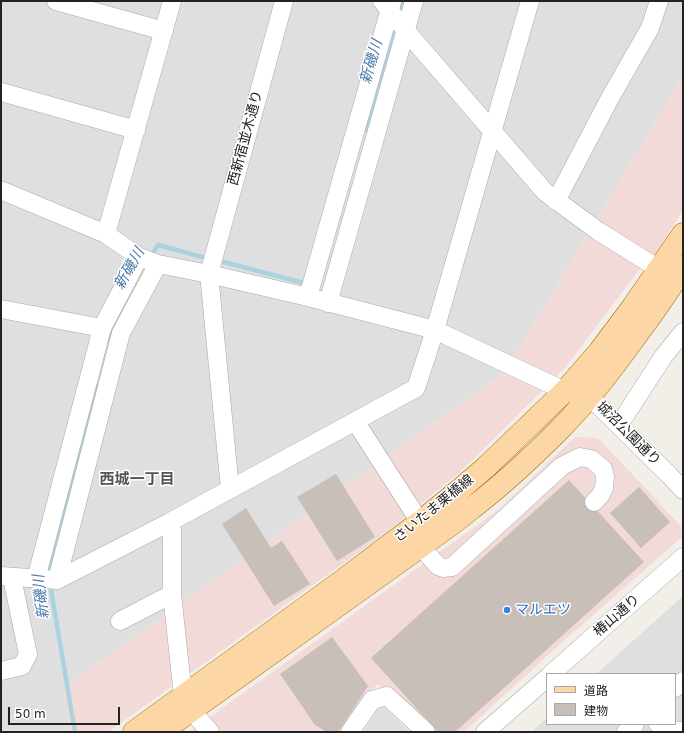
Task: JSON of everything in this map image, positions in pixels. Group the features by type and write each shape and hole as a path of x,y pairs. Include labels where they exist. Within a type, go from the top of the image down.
{"main road":[{"name":"さいたま栗橋線","path":"134,732 187,703 421,546 499,486 559,430 590,396 648,321 675,277 683,234"},
{"name":"さいたま栗橋線","path":"161,732 187,703 342,581 420,522 485,468 565,391 599,352 632,308 675,277"}],"street":[{"path":"56,1 104,8 164,31"},
{"path":"106,234 172,1"},
{"name":"西新宿並木通り","path":"209,272 284,1"},
{"path":"328,303 414,1"},
{"path":"1,671 22,666 28,654 7,577 57,580 170,522 416,388 435,330 530,1"},
{"path":"556,201 610,98 650,28 659,1"},
{"path":"388,4 406,31 545,192 598,231 675,277"},
{"path":"308,298 388,4"},
{"path":"1,92 136,130"},
{"name":"城沼公園通り","path":"1,191 106,234 139,257 158,264 209,272 435,330 565,391 590,396 683,490"},
{"path":"36,579 102,328 139,257"},
{"path":"57,580 121,333 158,264"},
{"path":"209,272 231,488"},
{"path":"1,310 102,328"},
{"path":"619,425 664,357 683,332"},
{"path":"355,421 420,522"},
{"path":"421,546 438,566 443,568 452,567 523,511 562,466 580,457 591,459 603,469 605,477 604,488 600,496 594,502"},
{"path":"170,522 172,531 172,594 187,703 210,732"},
{"name":"椿山通り","path":"552,673 683,557"},
{"path":"120,621 172,594"},
{"path":"485,732 546,679"},
{"path":"350,732 372,700 387,696 426,732"},
{"path":"626,732 634,725"},
{"path":"659,725 665,730 683,731"}],"shaded area":[{"path":"1,1 683,1 683,76 505,372 63,688 71,732 1,732"},
{"path":"683,76 683,210 652,259 639,270 565,368 460,472 383,535 108,732 71,732 63,688 505,372"},
{"path":"575,437 598,438 681,526 682,537 557,647 464,732 434,732 377,684 344,732 189,732 497,511"},
{"path":"683,596 683,732 531,732 546,719 546,725 676,725 676,673 597,673"},
{"path":"381,704 410,732 363,732"}],"building":[{"path":"336,474 375,537 337,561 297,497"},
{"name":"マルエツ","path":"569,480 644,562 455,732 438,732 371,658"},
{"path":"639,487 670,522 641,548 610,513"},
{"path":"246,508 271,548 282,541 310,584 274,606 222,524"},
{"path":"332,637 368,686 338,732 327,732 315,725 280,674"}],"waterway":[{"name":"新磯川","path":"398,15 402,1"},
{"name":"新磯川","path":"365,130 395,26"},
{"name":"新磯川","path":"150,257 158,245 209,259"},
{"name":"新磯川","path":"216,260 308,284"},
{"name":"新磯川","path":"108,340 120,312"},
{"name":"新磯川","path":"49,575 48,572 96,386"},
{"name":"新磯川","path":"50,584 75,732"}],"place":[{"name":"マルエツ","path":"507,610"}],"district":[{"name":"西城一丁目","path":"137,480"}]}
